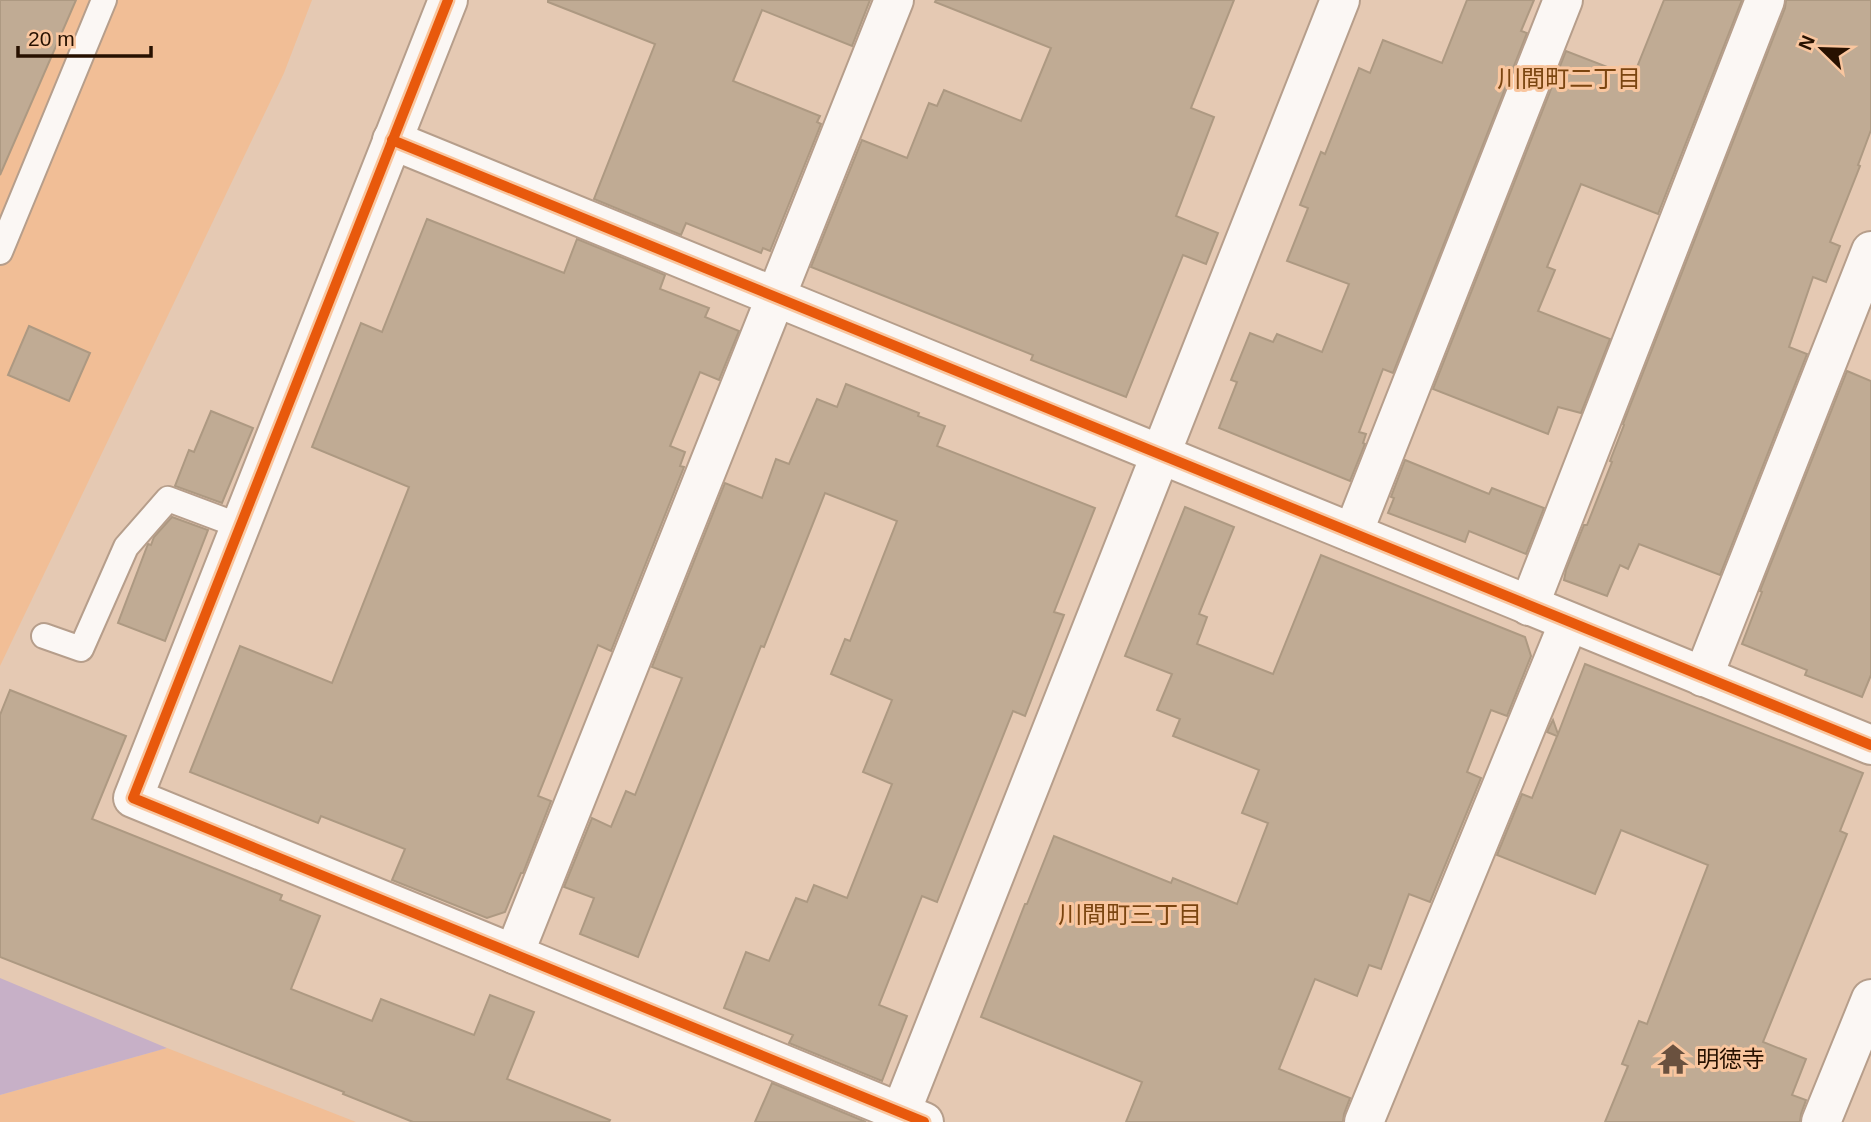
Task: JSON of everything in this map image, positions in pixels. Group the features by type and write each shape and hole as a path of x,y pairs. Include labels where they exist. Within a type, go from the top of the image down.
{"street":[{"path":"448,0 132,798 907,1119 1160,454 1339,0"},
{"path":"514,954 894,0"},
{"path":"1353,533 1563,0"},
{"path":"1530,606 1765,0"},
{"path":"393,140 1871,745"},
{"path":"1703,677 1871,251"},
{"path":"1364,1122 1569,622"},
{"path":"1821,1122 1871,999"}],"lane":[{"path":"0,253 104,0"},
{"path":"44,636 81,649 125,547 167,499 240,526"}],"shaded area":[{"path":"0,0 312,0 284,73 0,666"},
{"path":"0,978 167,1048 0,1095"},
{"path":"167,1048 356,1122 0,1122 0,1095"}],"building":[{"path":"0,0 76,0 0,175"},
{"path":"548,0 870,0 852,46 762,10 733,81 820,116 817,122 821,124 770,251 763,248 761,253 686,223 681,235 594,199 655,44"},
{"path":"1234,0 1191,108 1214,117 1176,216 1218,233 1206,264 1183,255 1126,397 1031,360 1033,355 811,267 862,140 907,158 929,103 937,106 944,90 1021,121 1051,48 935,2"},
{"path":"1467,0 1534,0 1521,31 1527,33 1393,373 1383,369 1359,432 1366,434 1365,444 1350,481 1219,428 1237,382 1231,380 1250,333 1273,342 1277,334 1322,352 1349,284 1287,261 1308,208 1300,205 1321,152 1325,154 1359,68 1370,73 1383,40 1442,63"},
{"path":"1664,0 1742,0 1658,214 1581,184 1547,267 1555,270 1538,311 1610,339 1581,413 1558,407 1548,434 1433,389 1566,51 1633,77"},
{"path":"1786,0 1871,0 1871,130 1830,242 1840,246 1826,282 1813,277 1789,347 1807,354 1720,575 1639,544 1628,569 1620,565 1607,596 1564,580 1566,570 1612,462 1610,461 1623,424"},
{"path":"427,219 564,273 577,239 665,275 660,289 709,308 705,317 739,331 719,380 700,372 670,446 685,452 680,466 684,467 611,651 598,645 538,796 551,801 523,873 505,912 487,918 392,880 405,849 321,816 318,823 190,772 240,646 332,683 409,487 312,447 361,323 382,332"},
{"path":"29,326 90,353 69,401 8,375"},
{"path":"1847,371 1871,381 1871,675 1862,697 1805,675 1807,670 1742,644 1762,592 1760,591"},
{"path":"846,384 945,426 937,446 1095,508 1054,612 1064,615 1025,716 1013,711 937,902 922,896 879,1005 907,1016 882,1081 789,1043 793,1035 724,1008 746,952 769,961 796,898 807,902 814,885 847,898 892,784 863,772 892,700 831,674 845,639 850,641 897,521 825,493 764,647 761,646 638,957 580,934 594,898 564,887 592,818 611,827 626,791 635,795 682,678 652,667 725,483 762,498 776,459 789,464 817,399 837,407"},
{"path":"211,411 253,428 222,503 175,486 189,450 194,452"},
{"path":"1405,460 1489,494 1492,488 1544,508 1526,554 1469,531 1465,542 1388,513"},
{"path":"1185,507 1234,527 1199,614 1207,617 1197,644 1273,674 1321,555 1525,637 1531,656 1507,716 1491,710 1467,772 1481,778 1430,902 1409,894 1381,969 1369,965 1357,996 1315,979 1279,1069 1350,1098 1343,1122 1126,1122 1142,1082 981,1017 1054,836 1171,883 1173,878 1237,904 1268,823 1242,813 1259,770 1173,736 1180,719 1157,710 1172,674 1125,656"},
{"path":"172,517 208,530 165,641 118,623 148,544 151,545 154,537"},
{"path":"1585,664 1863,773 1840,831 1847,834 1763,1042 1806,1059 1792,1095 1806,1100 1800,1122 1605,1122 1628,1066 1622,1064 1639,1021 1647,1024 1708,865 1621,830 1595,894 1497,855 1522,794 1532,798 1557,736 1547,732 1553,720 1558,734"},
{"path":"10,690 126,736 92,819 282,895 280,900 320,916 291,989 372,1021 381,999 474,1035 490,995 534,1012 507,1079 610,1120 609,1122 413,1122 343,1094 344,1092 0,957 0,715"},
{"path":"772,1083 866,1122 755,1122"}],"cycle path":[{"path":"448,0 133,798 924,1122"},
{"path":"392,140 1871,745"}],"place":[{"name":"明徳寺","path":"1673,1059"}],"district":[{"name":"川間町二丁目","path":"1569,78"},
{"name":"川間町三丁目","path":"1130,914"}]}
